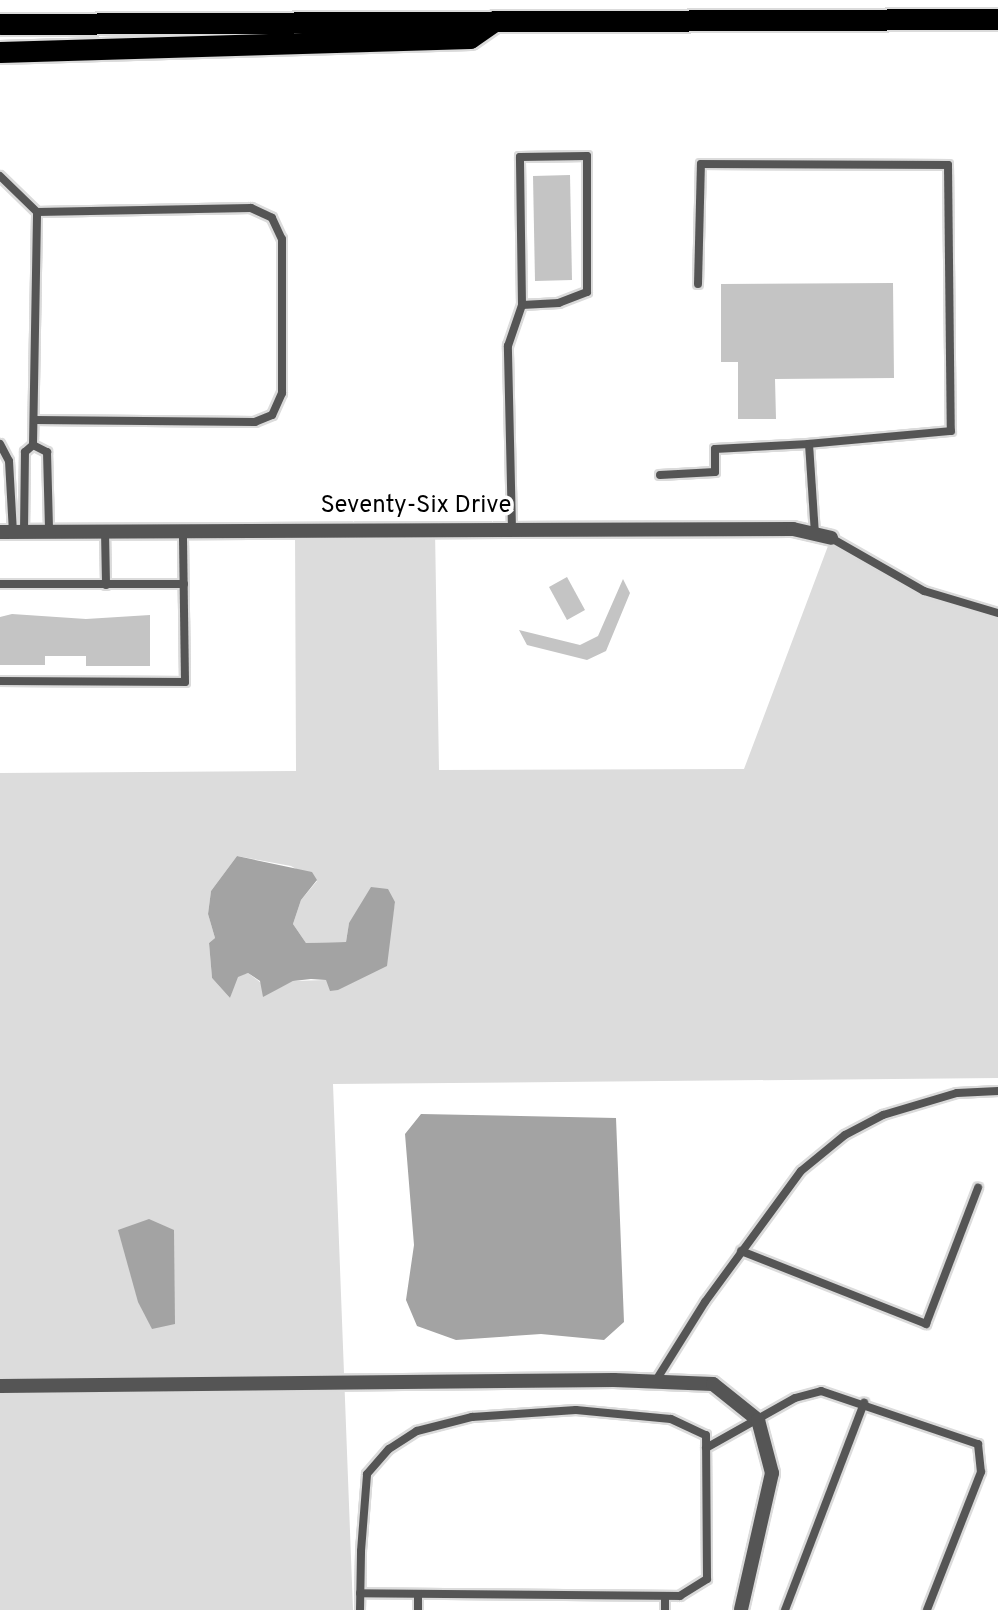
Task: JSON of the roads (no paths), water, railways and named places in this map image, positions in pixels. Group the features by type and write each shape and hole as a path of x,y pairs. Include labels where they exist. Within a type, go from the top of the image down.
{"highway":[{"path":"0,24 998,19"},
{"path":"0,52 470,38 494,21"}],"street":[{"name":"Seventy-Six Drive","path":"12,532 793,529 831,538"},
{"path":"0,1386 655,1382 713,1384 758,1420 772,1473 741,1610"}],"lane":[{"path":"512,529 508,346 522,305 520,157 587,156 587,292 559,303 522,305"},
{"path":"660,475 715,472 715,449 809,444 951,431 948,165 701,163 698,284"},
{"path":"0,176 37,212 251,208 265,212 282,239 282,393 272,415 255,422 34,420"},
{"path":"12,532 25,452 33,445 37,212"},
{"path":"809,444 816,534"},
{"path":"33,445 47,452 49,531"},
{"path":"1,446 9,461 12,532"},
{"path":"105,531 106,585"},
{"path":"0,681 185,682 183,531"},
{"path":"831,538 924,591 998,613"},
{"path":"0,584 184,584"},
{"path":"655,1382 741,1251 800,1171 845,1135 919,1101 998,1091"},
{"path":"741,1251 926,1324 978,1188"},
{"path":"706,1448 813,1392 838,1393 978,1444 981,1472 927,1610"},
{"path":"785,1610 864,1403"},
{"path":"360,1593 680,1596 707,1579 706,1435 671,1419 576,1410 472,1417 417,1431 389,1449 367,1474 360,1593 360,1610"},
{"path":"418,1594 418,1610"},
{"path":"665,1596 665,1610"}]}
